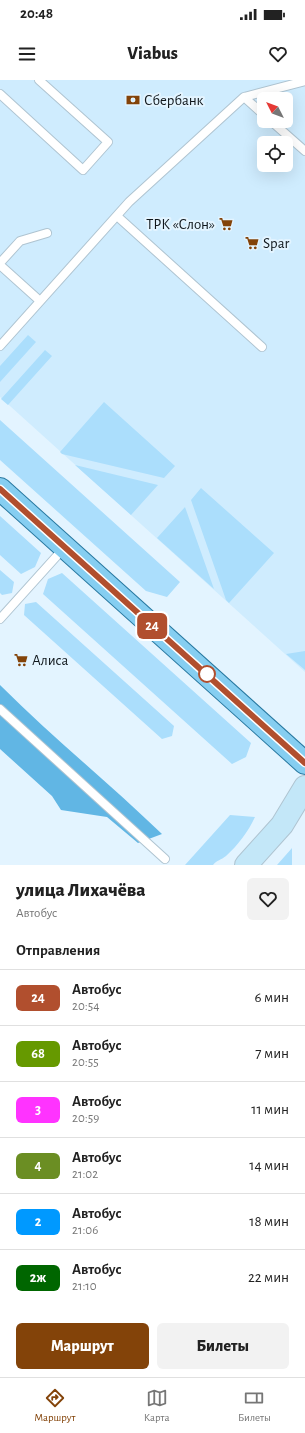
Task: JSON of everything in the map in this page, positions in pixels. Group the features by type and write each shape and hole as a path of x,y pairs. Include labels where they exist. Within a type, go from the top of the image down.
{"main road":[{"path":"0,489 305,763"},
{"path":"246,865 282,825 305,787"}],"lane":[{"path":"0,94 83,170 108,142 39,80"},
{"path":"0,346 129,202 244,97 305,81"},
{"path":"244,97 257,109"},
{"path":"279,128 305,151"},
{"path":"117,216 262,347"},
{"path":"40,301 0,264 20,241 47,233"},
{"path":"0,619 65,547"},
{"path":"0,709 165,859"}],"shaded area":[{"path":"0,80 305,80 305,672 0,397"},
{"path":"28,335 36,342 0,382 0,366"},
{"path":"45,350 52,356 8,405 1,399"},
{"path":"104,402 175,466 164,478 62,454 60,452"},
{"path":"0,420 180,582 167,597 146,591 0,460"},
{"path":"75,465 158,485 131,515"},
{"path":"201,488 274,553 229,603 226,600 191,500"},
{"path":"185,507 214,589 157,538"},
{"path":"0,516 41,553 35,567 21,574 0,555"},
{"path":"0,570 14,582 12,593 2,595 0,593"},
{"path":"62,573 251,743 246,757 232,764 43,594 48,579"},
{"path":"36,602 174,726 172,736 162,739 24,615 25,604"},
{"path":"305,651 305,670 286,654"},
{"path":"0,685 162,834 138,843 107,817 61,810 52,796 0,749"},
{"path":"230,815 255,817 246,833 235,847 226,856 213,865 185,865"},
{"path":"292,848 292,865 277,865"}],"bus line":[{"name":"24","path":"0,489 305,763"}],"place":[{"name":"Сбербанк","path":"133,100"},
{"name":"ТРК «Слон»","path":"226,224"},
{"name":"Spar","path":"252,243"},
{"name":"Алиса","path":"21,660"}]}
